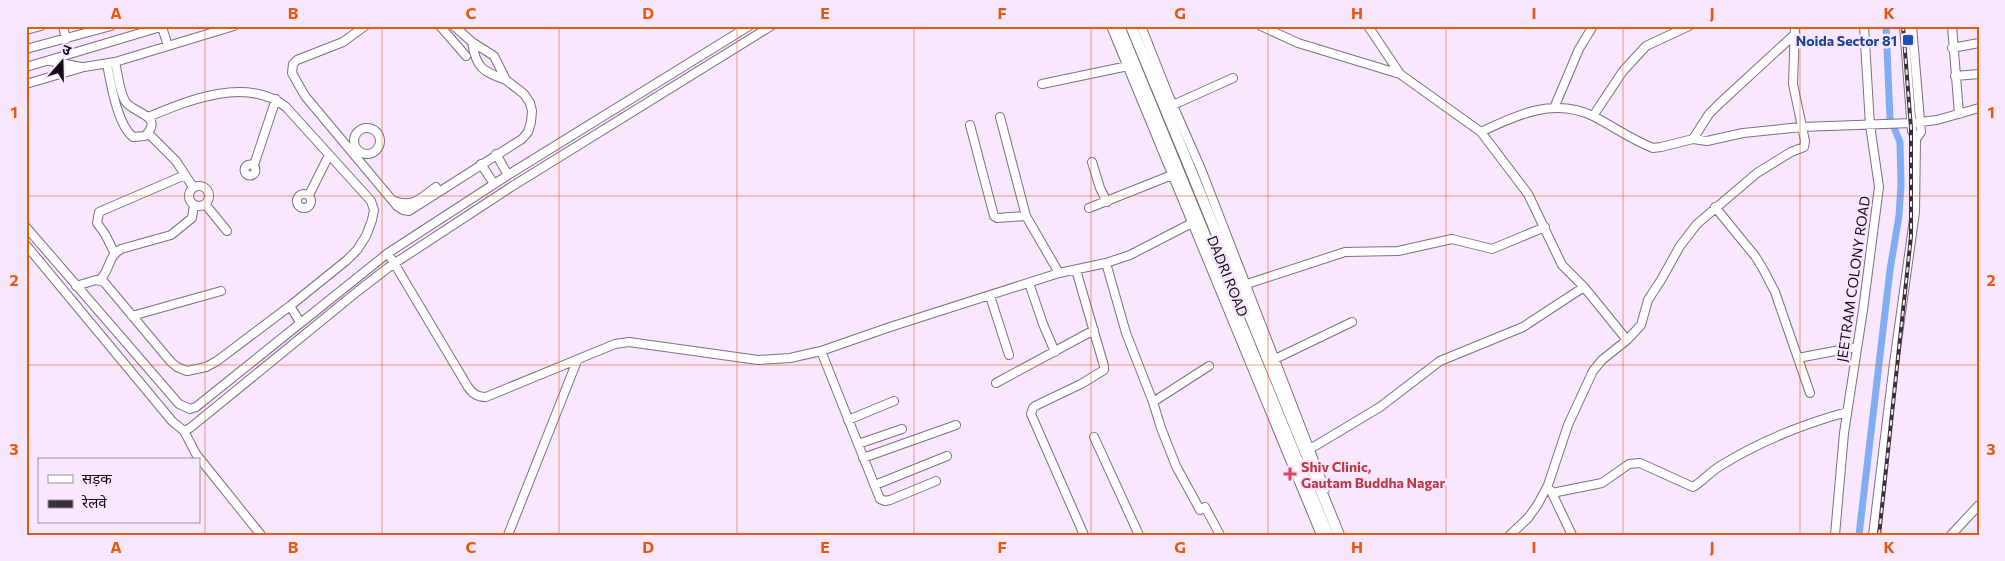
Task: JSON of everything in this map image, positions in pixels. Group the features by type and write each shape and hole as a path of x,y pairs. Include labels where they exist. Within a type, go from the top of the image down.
{"main road":[{"path":"1119,26 1328,535"},
{"path":"1131,26 1188,160 1338,535"}],"street":[{"path":"26,30 41,26"},
{"path":"63,26 66,39"},
{"path":"26,49 111,26"},
{"path":"26,84 84,67 115,62 234,26"},
{"path":"364,26 343,42 297,60 292,68 292,73 305,96 350,143 393,201 404,210 414,209 496,154 522,139 528,132 532,111 524,94 506,80 485,71 477,63 472,42"},
{"path":"440,26 466,56"},
{"path":"454,26 472,42 494,56 506,80"},
{"path":"26,227 179,404 185,408 196,407 388,253 508,175 749,26"},
{"path":"184,431 358,291 398,269 511,187 771,26"},
{"name":"DADRI ROAD","path":"1111,26 1321,535"},
{"name":"DADRI ROAD","path":"1141,26 1201,169 1344,535"},
{"path":"1368,26 1400,74"},
{"path":"1554,108 1579,49 1593,26"},
{"path":"1666,26 1671,34"},
{"path":"1592,116 1634,58 1646,46 1689,26"},
{"name":"JEETRAM COLONY ROAD","path":"1835,535 1847,412 1879,187 1870,125 1864,26"},
{"path":"1873,535 1915,212 1916,139 1912,131 1904,26"},
{"path":"1912,26 1921,122 1921,132 1916,139"},
{"path":"1952,26 1952,48 1959,114"},
{"path":"26,67 163,27 168,46"},
{"path":"1265,27 1305,45 1400,74 1481,132 1528,194 1562,265 1584,288 1627,340"},
{"path":"1510,535 1528,518 1538,504 1548,484 1565,432 1593,371 1602,360 1627,340 1643,322 1648,300 1680,246 1701,218 1757,173 1791,152 1804,147 1805,141 1793,84 1795,30"},
{"path":"1693,139 1709,114 1795,30"},
{"path":"1952,48 1979,44"},
{"path":"48,61 84,67"},
{"path":"100,280 177,367 187,371 206,367 217,361 290,306 347,260 357,250 366,236 374,210 371,201 286,107 276,99 250,93 218,93 148,116 125,102 115,62"},
{"path":"107,64 116,102 126,129 133,137 139,138 148,133 151,128 148,116"},
{"path":"1042,84 1128,66"},
{"path":"1955,76 1979,74"},
{"path":"1173,105 1233,78"},
{"path":"254,165 276,99"},
{"path":"1481,132 1510,118 1546,108 1554,108 1592,116 1652,148 1693,139 1707,141 1744,133 1801,127 1912,124 1979,108"},
{"path":"1000,117 1026,216 1059,273"},
{"path":"970,125 994,216 997,218 1026,216"},
{"path":"350,143 360,129 368,127 378,133 380,140 378,147 370,154 361,157"},
{"path":"148,133 174,159 193,187"},
{"path":"496,154 508,175"},
{"path":"309,195 329,155"},
{"path":"1092,162 1100,188 1107,202"},
{"path":"481,164 494,184"},
{"path":"1089,208 1172,175"},
{"path":"114,252 97,223 99,212 185,176"},
{"path":"199,186 207,190 209,196 205,204 201,206 194,205 188,197 193,187 199,186"},
{"path":"393,201 407,205 436,187"},
{"path":"205,204 227,231"},
{"path":"76,286 100,280 105,275 114,252 171,236 192,218 194,205"},
{"path":"1715,207 1755,256 1775,292 1810,393"},
{"path":"388,253 468,387 472,393 479,397 494,395 615,344 629,342 758,360 790,358 821,351 1059,273 1106,262 1130,254 1192,222"},
{"path":"1246,284 1345,252 1398,251 1452,239 1492,249 1545,227"},
{"path":"26,245 172,421 184,431 199,458"},
{"path":"1106,262 1126,333 1176,466 1200,510 1205,506 1220,535"},
{"path":"1076,270 1104,366 1102,372 1035,406 1031,410 1031,414 1084,535"},
{"path":"1029,283 1055,352"},
{"path":"1310,449 1380,407 1440,361 1523,327 1584,288"},
{"path":"132,316 221,291"},
{"path":"990,296 1009,355"},
{"path":"290,306 300,322"},
{"path":"1275,359 1352,322"},
{"path":"996,383 1094,330"},
{"path":"1798,358 1856,348"},
{"path":"821,351 880,499 885,501 936,480"},
{"path":"508,535 577,361"},
{"path":"1153,402 1209,366"},
{"path":"848,420 894,401"},
{"path":"1552,494 1602,484 1634,462 1693,487 1718,467 1748,451 1797,428 1847,412"},
{"path":"863,458 956,425"},
{"path":"858,444 902,429"},
{"path":"1094,437 1139,535"},
{"path":"875,485 947,456"},
{"path":"200,459 262,535"},
{"path":"1548,484 1572,535"},
{"path":"1951,535 1979,505"}],"waterway":[{"path":"1859,535 1890,270 1899,216 1901,185 1900,142 1890,118 1886,26"}],"railway":[{"path":"1879,535 1911,236 1911,128 1903,26"}],"place":[{"name":"Noida Sector 81","path":"1908,40"},
{"name":"Shiv Clinic, Gautam Buddha Nagar","path":"1290,474"}]}
